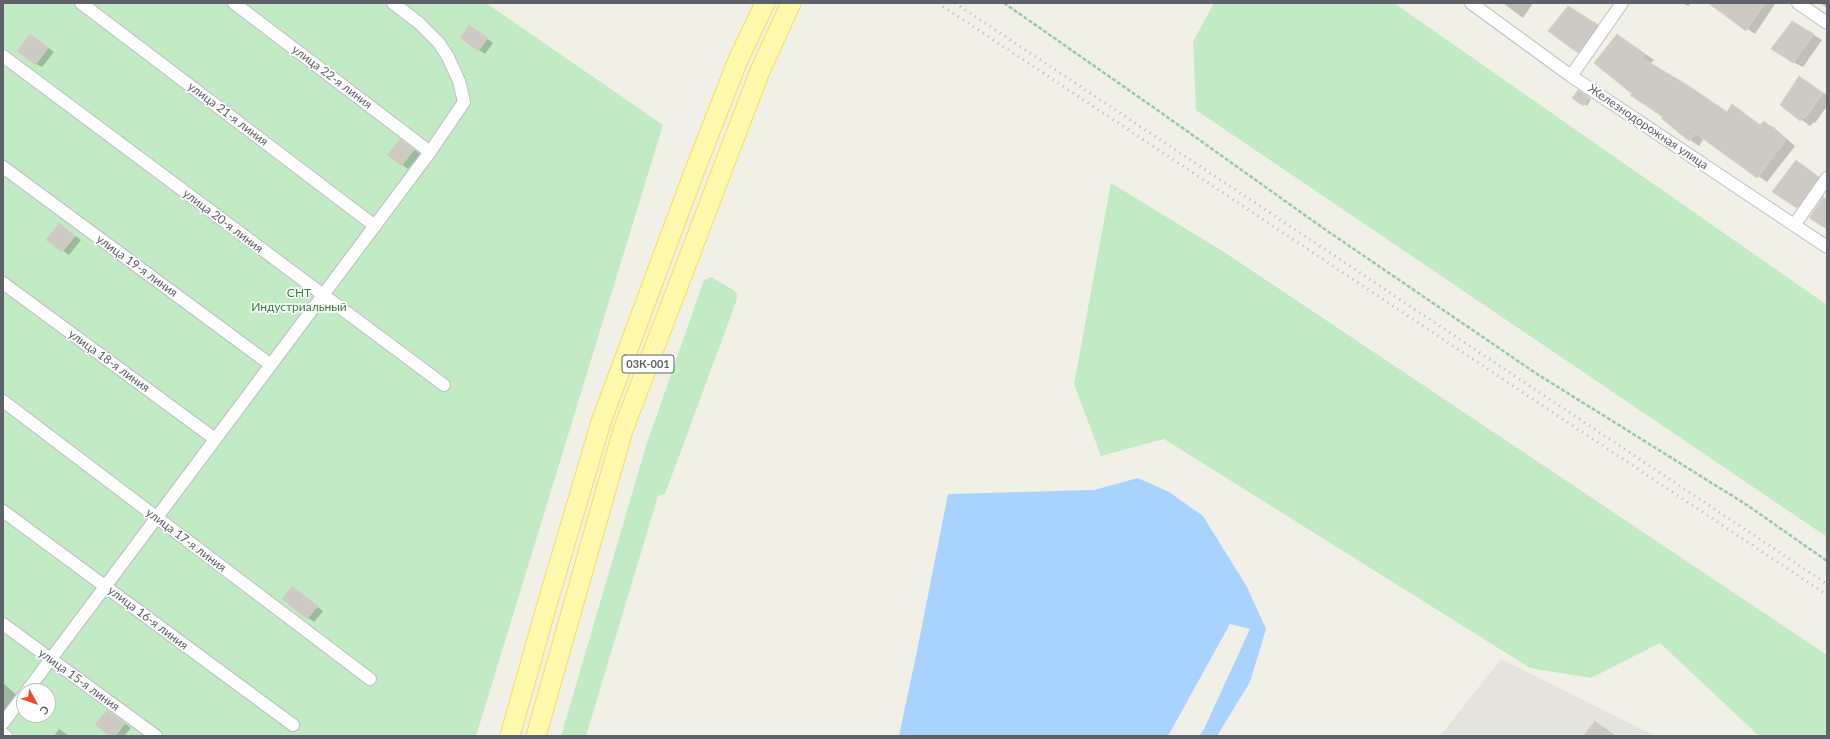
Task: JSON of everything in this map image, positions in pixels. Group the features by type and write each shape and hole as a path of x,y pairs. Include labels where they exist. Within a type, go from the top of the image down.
{"main road":[{"name":"03К-001","path":"510,736 601,422 695,168 738,60 765,3"},
{"name":"03К-001","path":"536,736 623,430 758,78 791,3"}],"street":[{"name":"улица 21-я линия","path":"81,3 375,226"},
{"name":"улица 22-я линия","path":"234,3 430,152"},
{"path":"33,683 430,152 464,102 459,81 448,57 438,43 418,22 393,3"},
{"name":"Железнодорожная улица","path":"1471,3 1570,76 1795,224 1827,247"},
{"path":"1570,76 1622,3"},
{"path":"1798,3 1827,23"},
{"name":"улица 20-я линия","path":"3,56 444,385"},
{"name":"улица 19-я линия","path":"3,167 271,365"},
{"path":"1795,224 1827,178"},
{"name":"улица 18-я линия","path":"3,283 215,440"},
{"name":"улица 17-я линия","path":"3,401 370,679"},
{"name":"улица 16-я линия","path":"3,511 293,725"},
{"name":"улица 15-я линия","path":"3,624 156,736"},
{"path":"3,723 16,706"}],"path":[{"path":"1004,3 1323,228 1537,374 1747,505 1827,561"}],"shaded area":[{"path":"1501,659 1655,736 1440,736"}],"green space":[{"name":"СНТ Индустриальный","path":"3,3 486,3 663,125 476,736 3,736"},
{"path":"1214,3 1394,3 1827,305 1827,537 1196,110 1193,42"},
{"path":"1111,183 1224,252 1827,655 1827,736 1759,736 1660,643 1591,678 1530,668 1164,439 1101,456 1074,384"},
{"path":"711,277 735,291 737,295 736,302 665,494 658,496 586,736 561,736 646,446 704,280"}],"water":[{"path":"1138,478 1169,492 1203,516 1247,587 1266,629 1250,682 1217,736 1199,736 1204,729 1250,629 1230,624 1168,736 899,736 948,494 1094,490"}],"building":[{"path":"1708,3 1765,3 1746,31"},
{"path":"1568,6 1597,24 1578,53 1548,31"},
{"path":"1792,21 1814,34 1793,63 1771,49"},
{"path":"469,25 488,38 478,51 460,38"},
{"path":"30,34 48,48 35,65 17,51"},
{"path":"1617,34 1645,54 1642,58 1689,86 1727,112 1732,104 1760,125 1764,121 1786,140 1757,178 1695,133 1689,141 1661,118 1663,117 1630,95 1632,94 1594,63"},
{"path":"1799,76 1823,93 1805,118 1804,117 1800,121 1780,105"},
{"path":"1578,90 1589,97 1583,106 1572,98"},
{"path":"400,139 414,150 401,166 387,155"},
{"path":"1796,160 1819,177 1797,208 1772,192"},
{"path":"1823,197 1827,200 1827,229 1809,218"},
{"path":"59,223 75,236 62,252 46,240"},
{"path":"292,586 318,606 307,619 282,599"},
{"path":"107,710 125,723 115,736 109,736 95,724"},
{"path":"1595,721 1613,736 1583,736"}],"railway":[{"path":"938,3 1827,595"},
{"path":"955,3 1827,584"}]}
